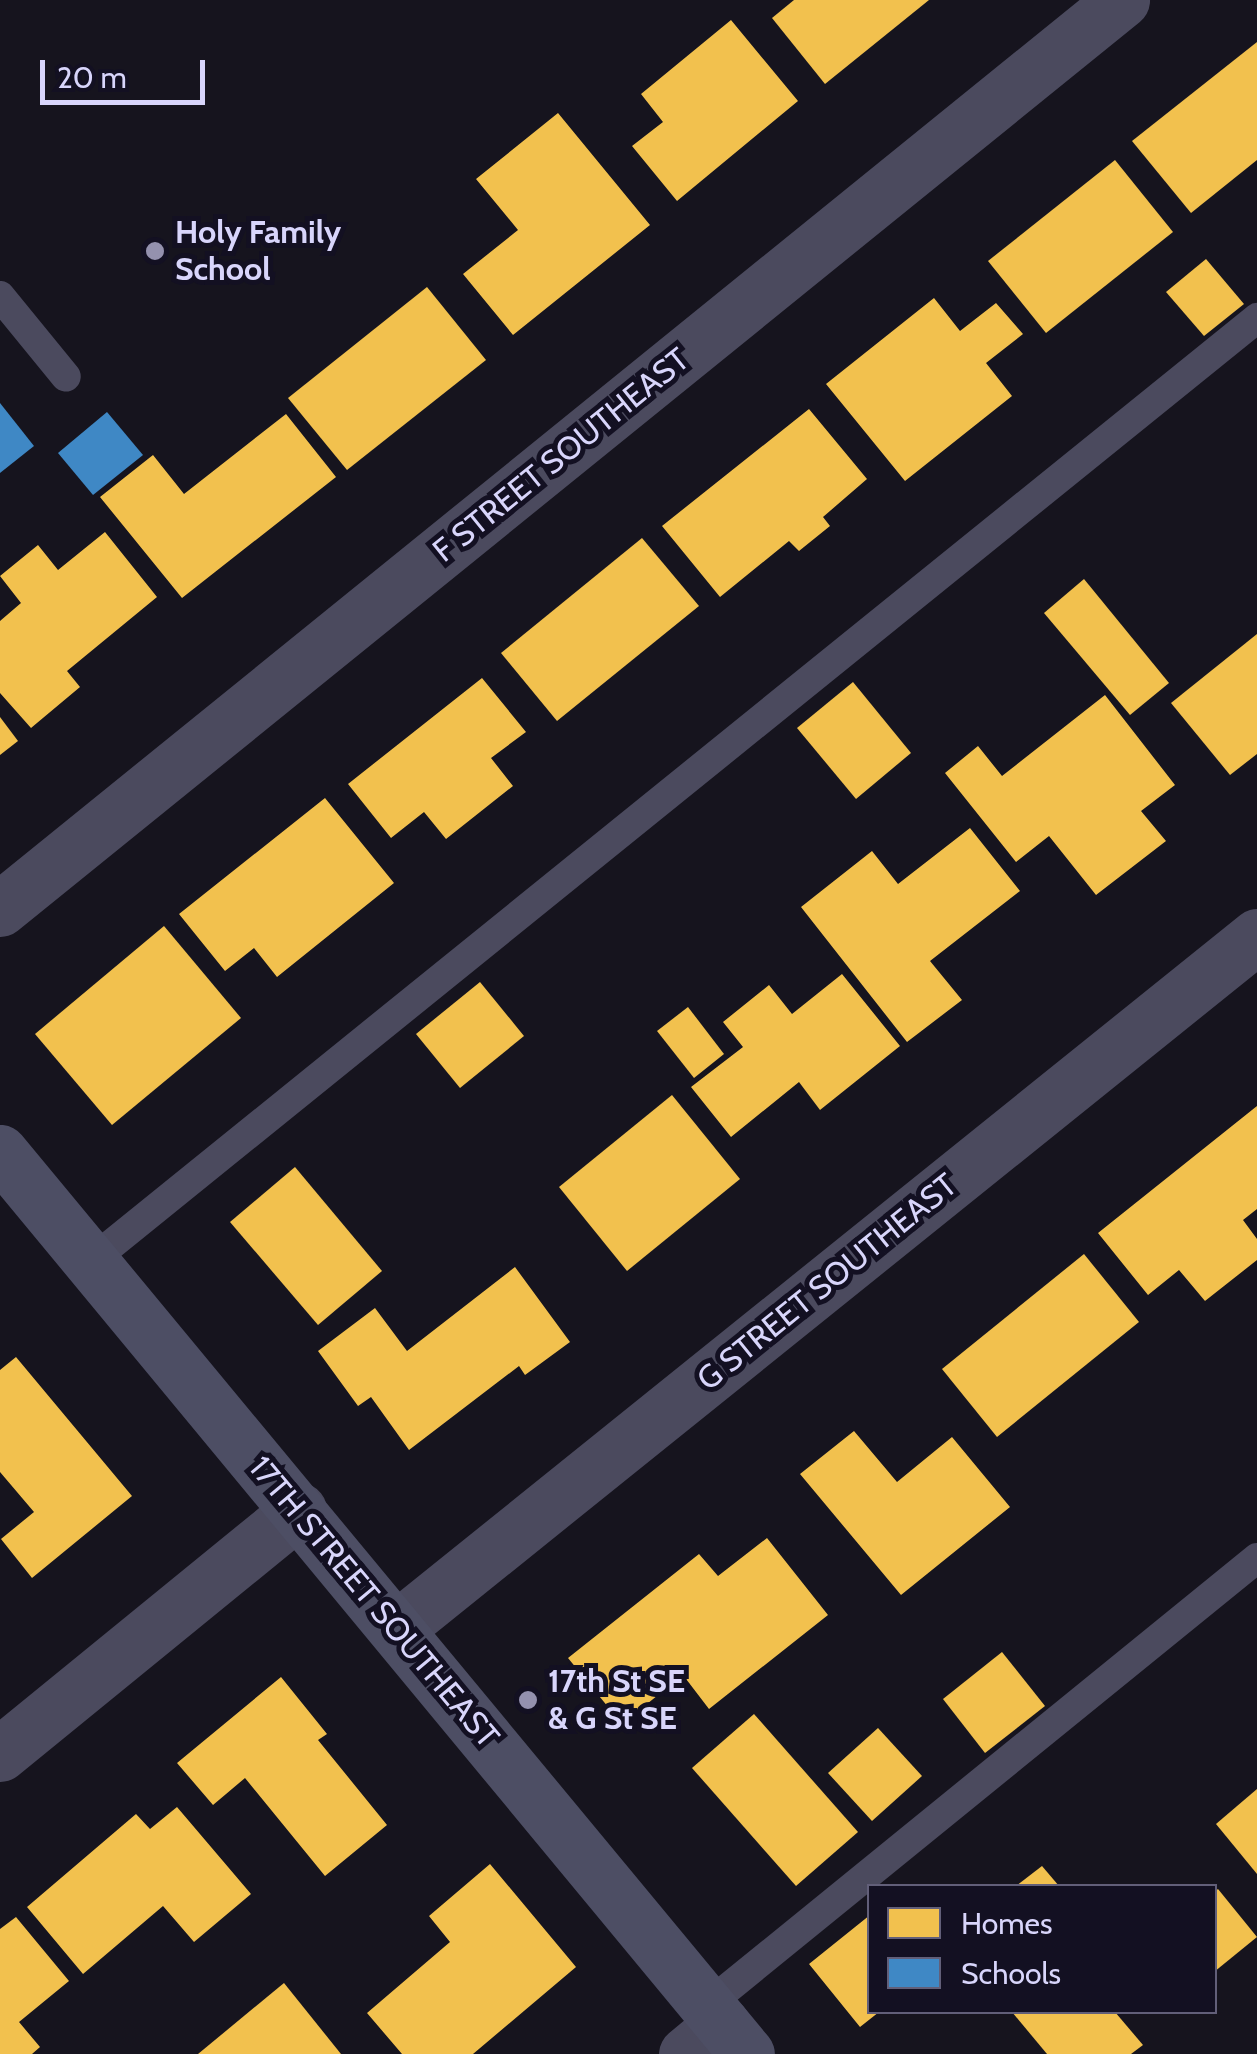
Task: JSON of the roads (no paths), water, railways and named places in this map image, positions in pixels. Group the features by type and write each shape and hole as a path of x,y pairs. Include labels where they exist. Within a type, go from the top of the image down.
{"street":[{"name":"F STREET SOUTHEAST","path":"0,909 1122,0"},
{"name":"G STREET SOUTHEAST","path":"397,1628 1257,936"},
{"name":"17TH STREET SOUTHEAST","path":"0,1152 397,1628 715,2034"},
{"path":"0,1754 299,1510"}],"lane":[{"path":"0,296 66,376"},
{"path":"91,1261 1257,318"},
{"path":"886,1884 1257,1558"},
{"path":"715,2034 867,1901"}],"place":[{"name":"Holy Family School","path":"155,251"},
{"name":"17th St SE & G St SE","path":"528,1700"}]}
